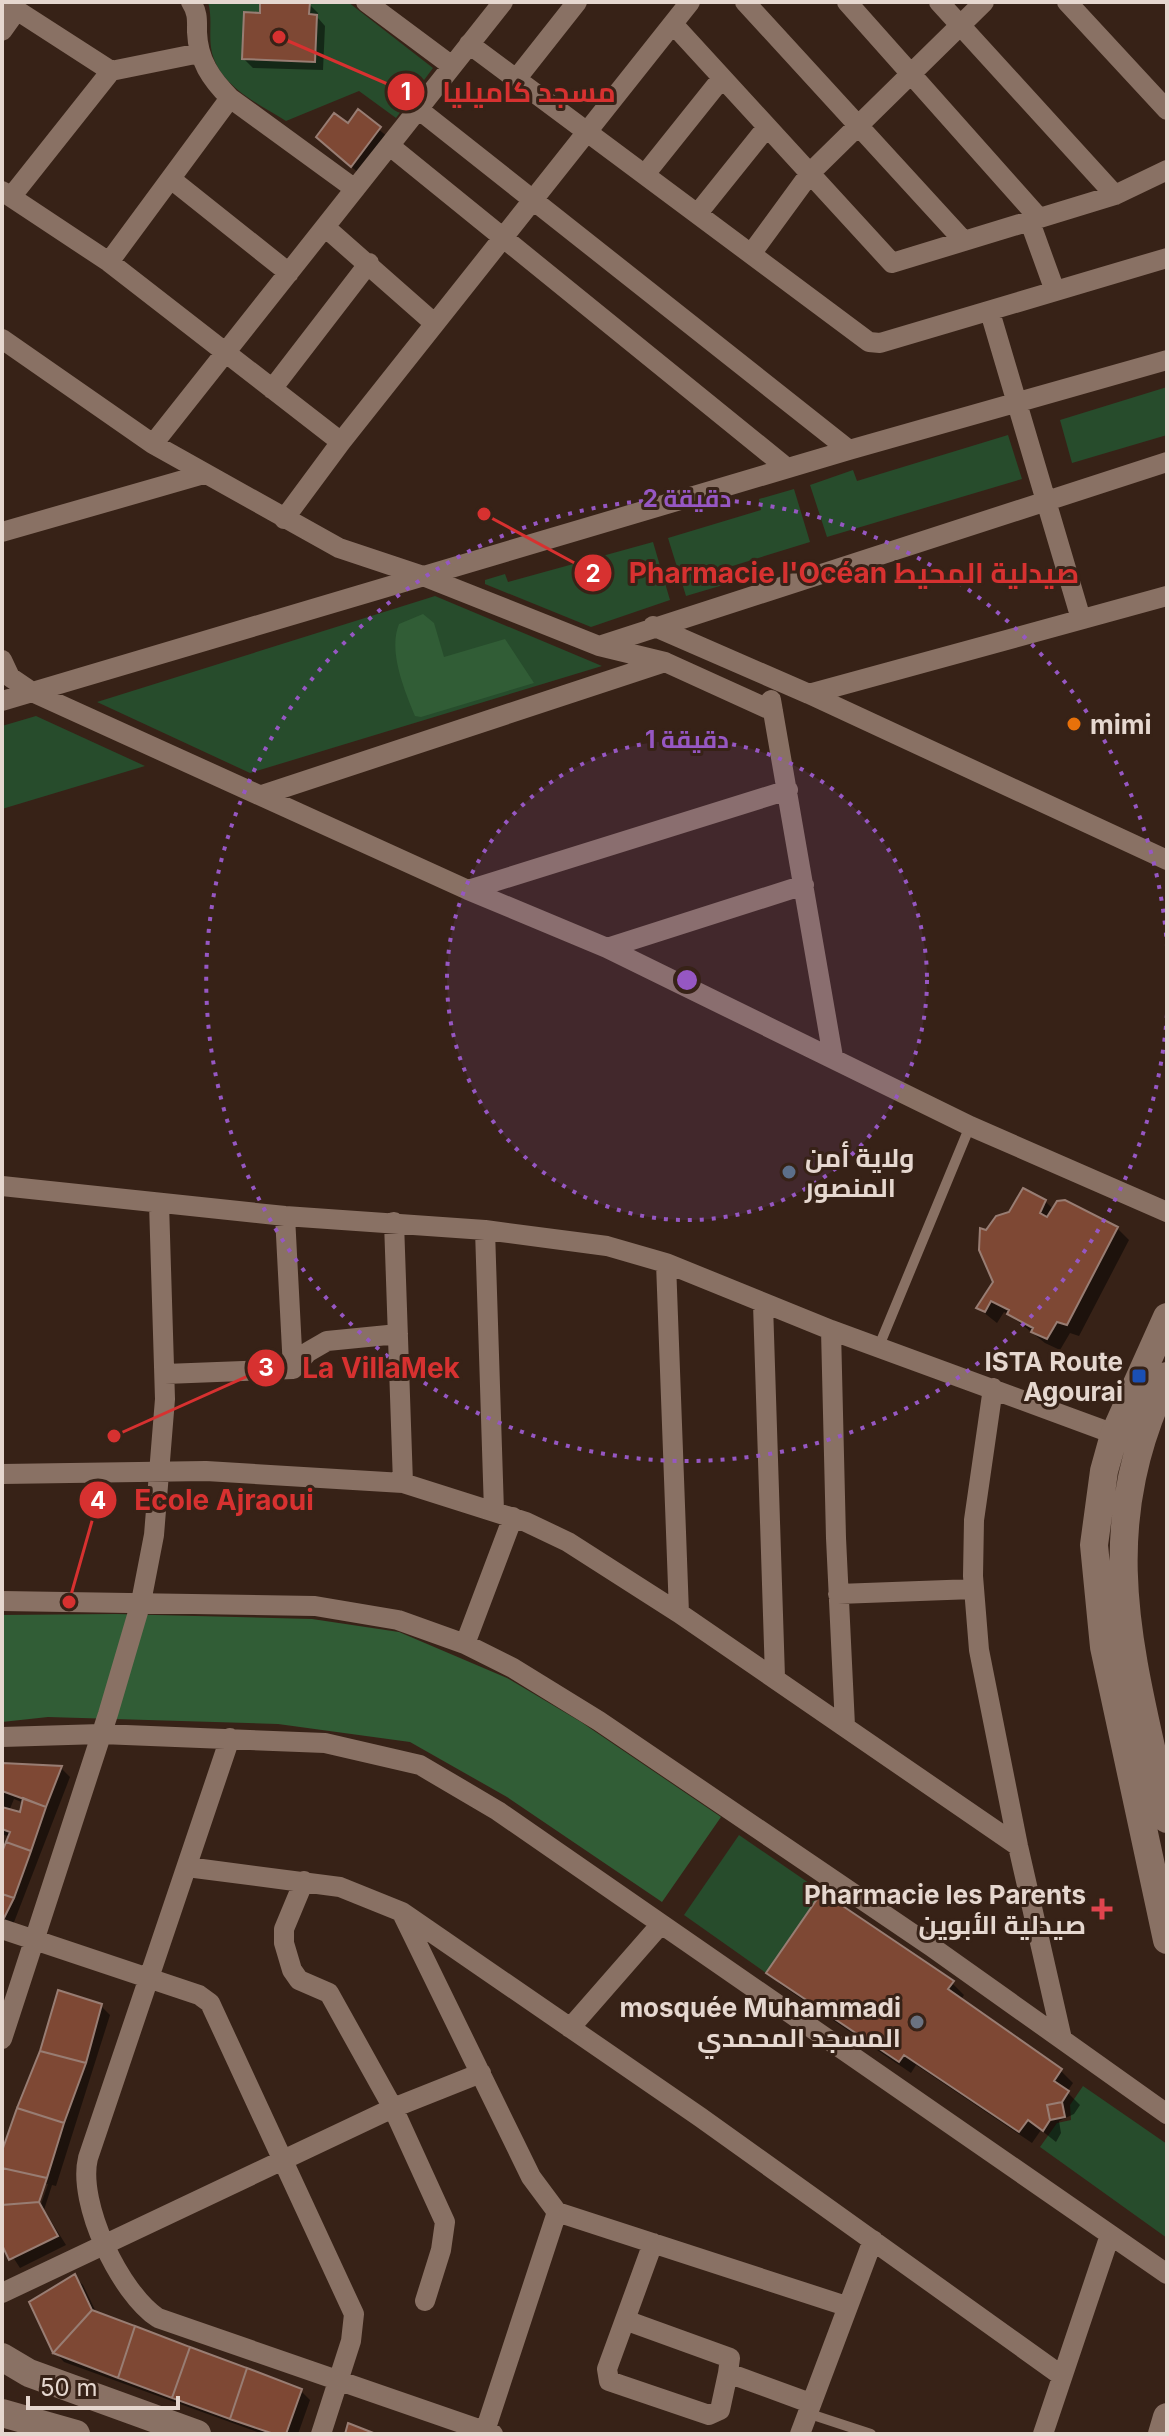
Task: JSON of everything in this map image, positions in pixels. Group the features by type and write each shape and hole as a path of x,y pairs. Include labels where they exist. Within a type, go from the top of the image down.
{"main road":[{"path":"1167,1317 1127,1439 1098,1510 1095,1580 1104,1647 1167,1940"},
{"path":"1167,1376 1127,1439 1121,1573 1143,1707 1167,1819"},
{"path":"2,2357 29,2373 197,2434"},
{"path":"2,2413 76,2434"},
{"path":"1162,2434 1167,2417"}],"street":[{"path":"191,2 197,11 200,53 212,80 230,98 355,189"},
{"path":"366,2 452,66"},
{"path":"153,444 503,2"},
{"path":"517,78 577,2"},
{"path":"284,519 434,323 690,2"},
{"path":"745,2 963,240"},
{"path":"847,2 1034,220 1055,291"},
{"path":"939,2 1115,195"},
{"path":"751,254 811,172 855,125 984,2"},
{"path":"1067,2 1167,110"},
{"path":"2,31 11,6 111,71"},
{"path":"673,24 892,263 1115,195 1167,170"},
{"path":"469,44 869,342 880,343 990,312 1167,258"},
{"path":"200,53 111,71 6,194 109,262 341,442"},
{"path":"646,173 722,78"},
{"path":"109,262 230,98"},
{"path":"418,109 849,450"},
{"path":"698,213 767,127"},
{"path":"390,146 787,468"},
{"path":"171,179 289,273"},
{"path":"325,227 434,323"},
{"path":"272,389 369,263"},
{"path":"990,312 1081,619"},
{"path":"2,339 153,444 339,548 423,576 599,646 665,662 773,711"},
{"path":"2,701 787,468 1167,360"},
{"path":"599,646 1167,462"},
{"path":"2,532 204,474"},
{"path":"809,694 1167,596"},
{"path":"653,626 809,694 1167,860"},
{"path":"2,660 10,677 32,692 468,890 607,948 970,1126 1167,1212"},
{"path":"262,795 665,662"},
{"path":"768,676 833,1057"},
{"path":"468,890 788,790"},
{"path":"607,948 804,885"},
{"path":"2,1186 285,1216 485,1230 607,1246 666,1263 831,1330 1127,1439"},
{"path":"2,2039 36,1941 141,1602 154,1535 165,1374 159,1203"},
{"path":"285,1216 293,1369"},
{"path":"394,1222 403,1483"},
{"path":"465,1644 504,1514 485,1230"},
{"path":"666,1263 679,1613"},
{"path":"763,1304 775,1677"},
{"path":"831,1330 845,1726"},
{"path":"165,1374 293,1369 308,1352 327,1341 398,1334"},
{"path":"993,1388 974,1520 974,1589 979,1650 1018,1846 1062,2039"},
{"path":"2,1474 160,1470 403,1483 504,1514 568,1542 679,1613 1018,1846"},
{"path":"838,1594 974,1589"},
{"path":"2,1601 315,1606 398,1620 465,1644 513,1668 599,1721 1167,2114"},
{"path":"2,1737 101,1734 325,1743 420,1765 498,1811 1167,2274"},
{"path":"230,1738 146,1978 85,2172 85,2188 129,2292 142,2307 158,2318 487,2433 557,2212"},
{"path":"187,1867 304,1881 361,1893 402,1912 873,2240 1062,2376"},
{"path":"304,1881 284,1929 284,1943 292,1970 299,1980 329,1993 393,2108 445,2222 441,2250 425,2301"},
{"path":"402,1912 535,2184 557,2212 846,2306"},
{"path":"570,2028 661,1924"},
{"path":"2,1929 199,1995 210,2003 354,2314 355,2328 321,2434"},
{"path":"2,2293 285,2162 393,2108 481,2073"},
{"path":"1043,2434 1110,2235"},
{"path":"800,2434 873,2240"},
{"path":"625,2320 730,2358 720,2410 709,2415 609,2381 607,2369 653,2243"},
{"path":"728,2373 808,2408"}],"lane":[{"path":"879,1346 970,1126"},
{"path":"808,2408 871,2434"}],"green space":[{"path":"208,2 348,2 433,68 396,118 359,91 286,121 253,101 224,76 212,53"},
{"path":"1167,387 1167,435 1072,463 1060,420"},
{"path":"1008,435 1022,479 827,537 810,485 853,470 857,481"},
{"path":"794,489 810,542 726,568 730,583 686,596 668,538 761,510 759,499"},
{"path":"653,542 670,600 591,627 485,584 485,580 505,574 508,582"},
{"path":"435,596 602,666 250,773 97,702"},
{"path":"423,614 434,623 444,657 505,639 534,683 421,717 415,716 399,670 395,646 399,624"},
{"path":"36,716 145,766 2,809 2,726"},
{"path":"116,1614 312,1619 399,1632 507,1678 581,1722 721,1817 662,1902 507,1797 410,1742 278,1724 48,1717 2,1722 2,1615"},
{"path":"739,1835 822,1892 766,1973 684,1915"},
{"path":"1083,2086 1167,2144 1167,2238 1040,2147 1057,2123 1071,2120 1070,2105"}],"building":[{"path":"260,2 310,2 309,14 317,15 315,62 242,59 244,12 260,13"},
{"path":"358,109 381,127 351,167 316,137 334,113 348,123"},
{"path":"1023,1188 1046,1200 1040,1213 1047,1217 1057,1201 1065,1200 1118,1227 1067,1325 1057,1322 1047,1339 1031,1332 1033,1328 991,1301 985,1312 976,1308 993,1282 979,1250 980,1228 986,1230 996,1216 1009,1212"},
{"path":"2,1763 62,1766 46,1807 2,1791"},
{"path":"23,1798 46,1807 31,1851 6,1842 10,1832 2,1829 2,1807 20,1812"},
{"path":"6,1842 31,1851 14,1898 2,1894 2,1852"},
{"name":"mosquée Muhammadi المسجد المحمدي","path":"822,1892 954,1981 948,1989 1062,2069 1054,2081 1069,2091 1062,2102 1047,2105 1050,2120 1043,2131 1028,2120 1019,2132 904,2055 899,2062 766,1973"},
{"path":"2,1894 14,1898 2,1922"},
{"path":"58,1990 102,2004 86,2063 40,2051"},
{"path":"40,2051 86,2063 64,2123 17,2108"},
{"path":"1062,2102 1065,2117 1050,2120 1047,2105"},
{"path":"17,2108 64,2123 47,2178 2,2168 2,2151"},
{"path":"2,2168 47,2178 39,2202 2,2205"},
{"path":"39,2202 58,2236 9,2260 2,2245 2,2205"},
{"path":"75,2274 92,2310 53,2353 29,2302"},
{"path":"92,2310 135,2326 118,2378 53,2353"},
{"path":"135,2326 190,2347 172,2398 118,2378"},
{"path":"190,2347 247,2368 230,2419 172,2398"},
{"path":"247,2368 302,2389 286,2434 274,2434 230,2419"},
{"path":"348,2423 376,2434 345,2434"}],"place":[{"name":"مسجد كاميليا","path":"279,37"},
{"name":"Pharmacie l'Océan صيدلية المحيط","path":"484,514"},
{"name":"mimi","path":"1074,724"},
{"name":"ولاية أمن المنصور","path":"789,1172"},
{"name":"ISTA Route Agourai","path":"1139,1376"},
{"name":"La VillaMek","path":"114,1436"},
{"name":"Ecole Ajraoui","path":"69,1602"},
{"name":"Pharmacie les Parents صيدلية الأبوين","path":"1102,1909"},
{"name":"mosquée Muhammadi المسجد المحمدي","path":"917,2022"}]}
